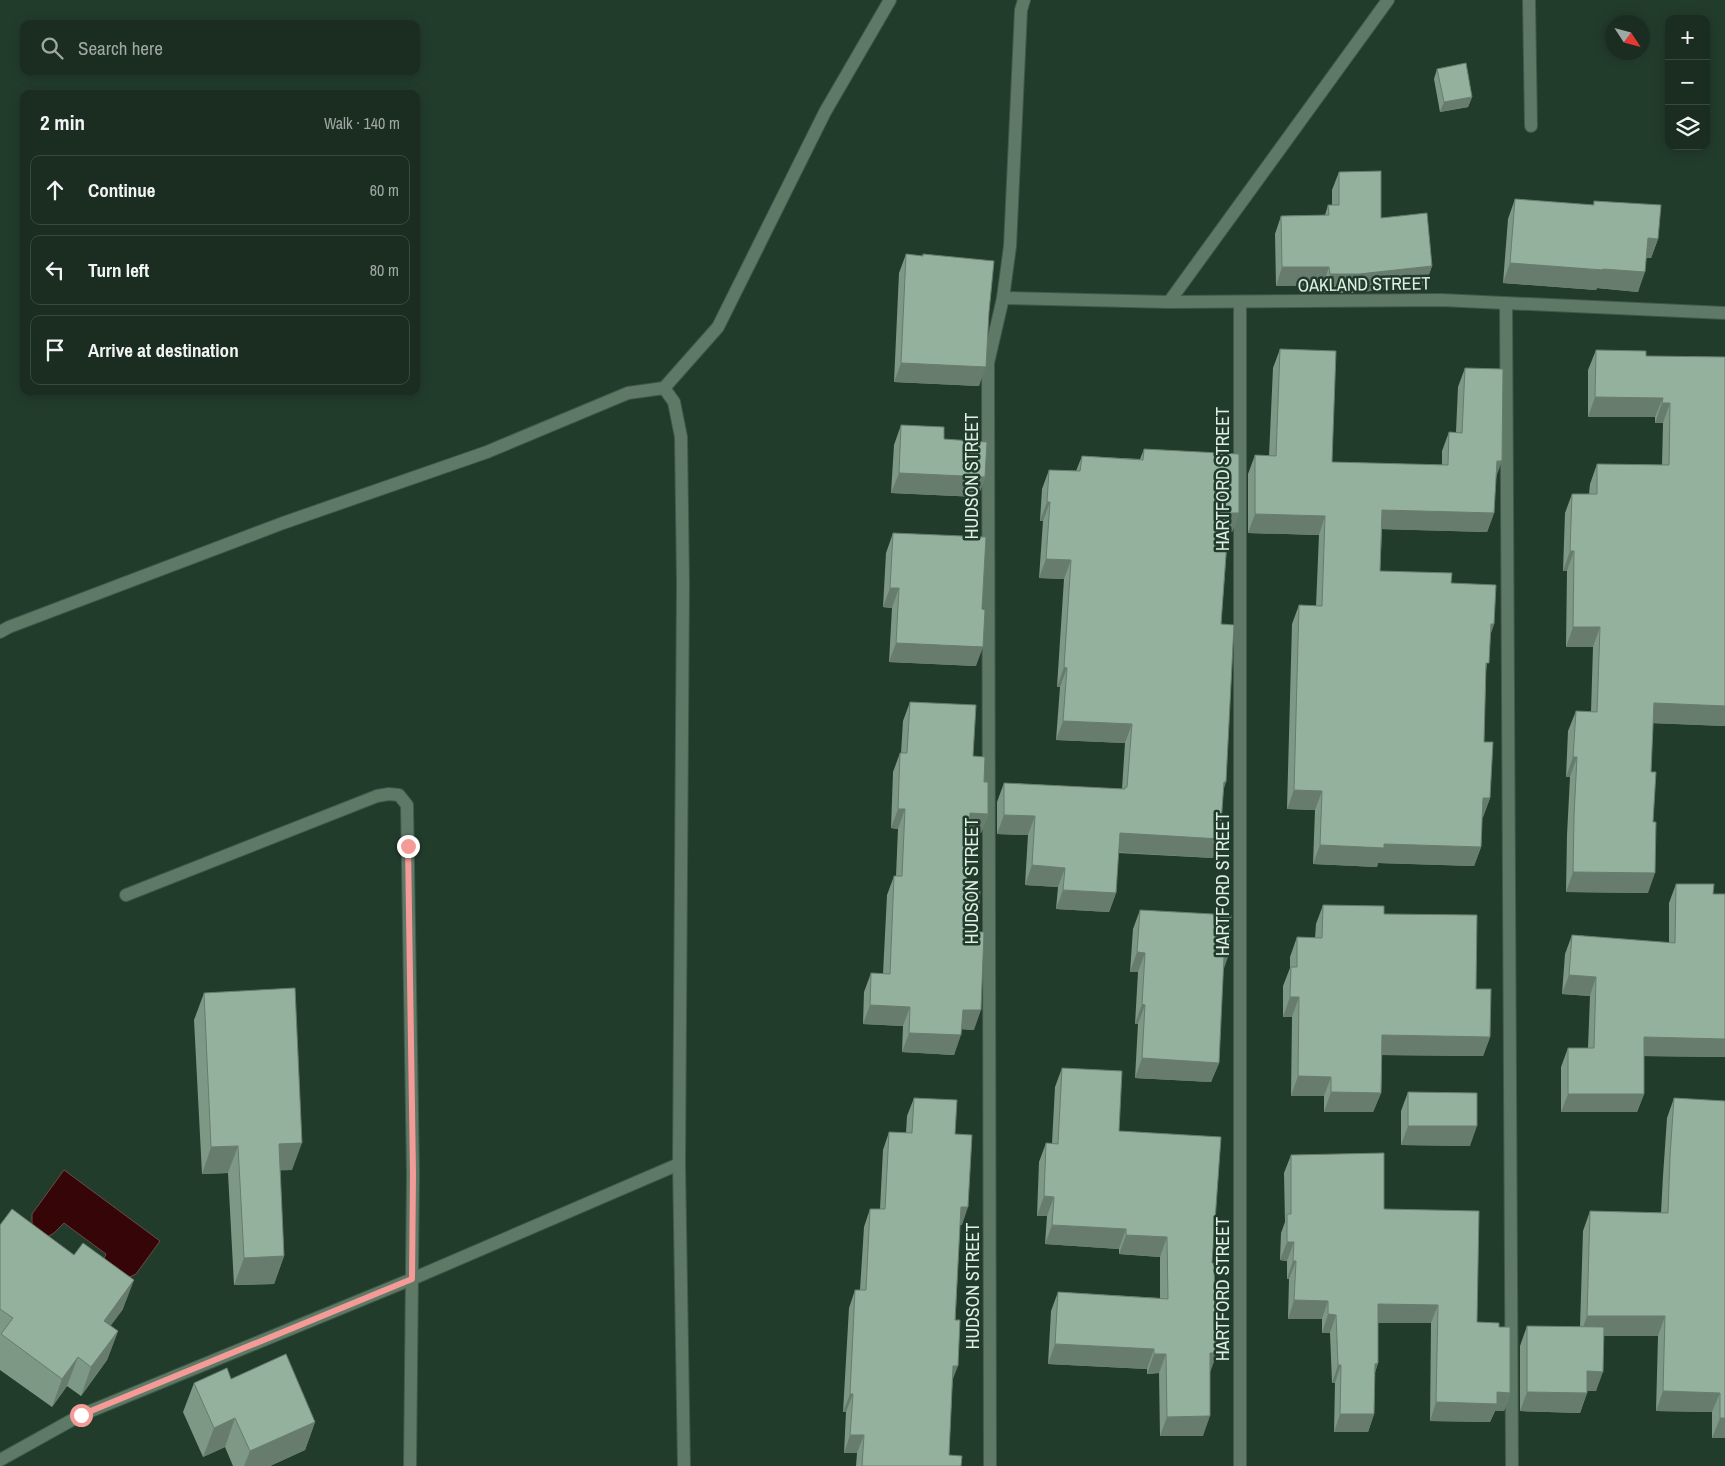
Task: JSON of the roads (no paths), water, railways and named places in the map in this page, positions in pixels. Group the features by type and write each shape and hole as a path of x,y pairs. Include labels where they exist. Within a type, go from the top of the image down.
{"street":[{"path":"0,632 283,523 487,452 628,393 664,388 718,328 825,112 890,0"},
{"name":"HUDSON STREET","path":"990,1466 988,363 1003,298 1010,246 1021,10 1024,0"},
{"path":"1169,302 1388,0"},
{"path":"1530,0 1531,126"},
{"name":"OAKLAND STREET","path":"1003,298 1169,302 1442,300 1725,314"},
{"name":"HARTFORD STREET","path":"1240,302 1240,1466"},
{"path":"1506,303 1512,1466"},
{"path":"664,388 674,402 681,438 683,593 679,1164 684,1466"},
{"path":"126,895 377,796 399,795 407,805 413,1174 410,1466"},
{"path":"0,1460 81,1415 412,1279 679,1164"}]}
